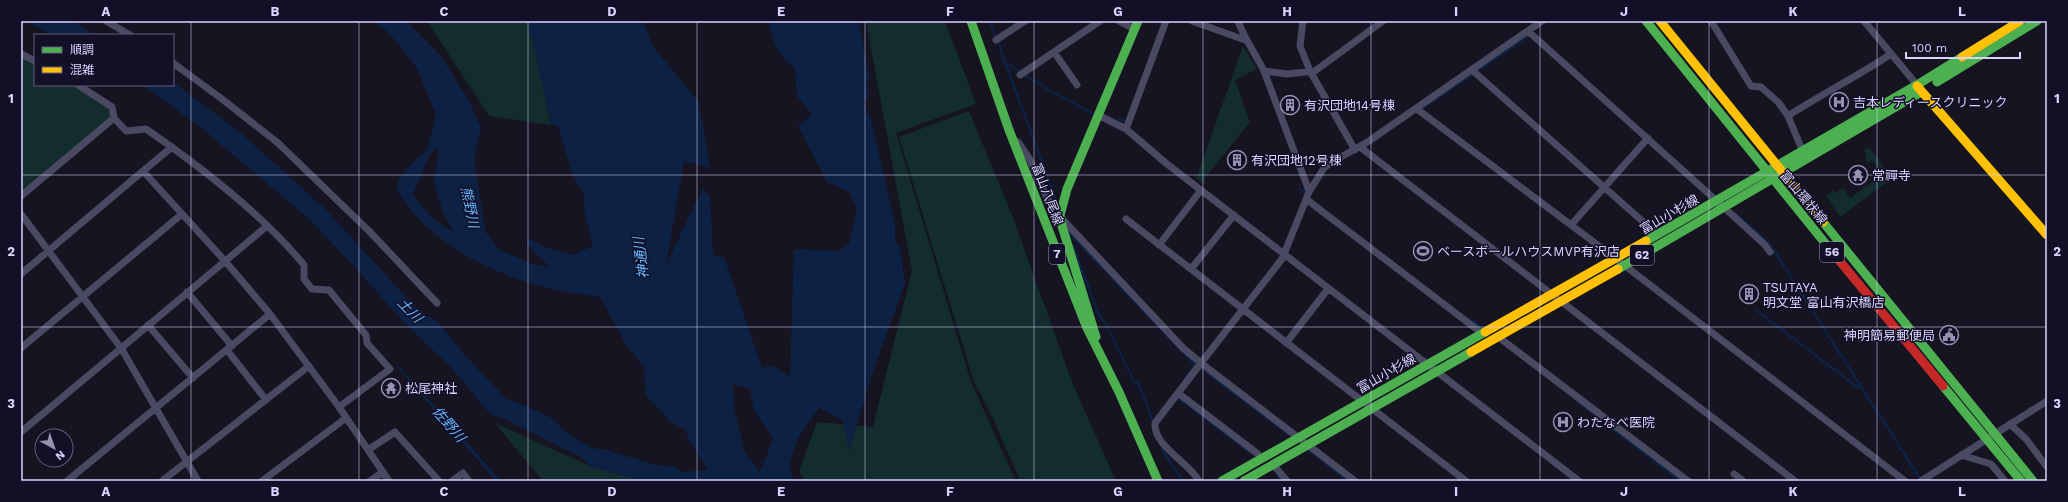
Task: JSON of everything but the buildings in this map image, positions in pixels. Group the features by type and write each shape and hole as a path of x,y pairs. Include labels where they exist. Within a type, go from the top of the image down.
{"main road":[{"name":"富山八尾線","path":"971,21 1009,130 1086,328 1102,356 1158,481"},
{"name":"富山環状線","path":"1646,21 1766,172 1990,436 2033,481"},
{"name":"富山環状線","path":"1660,21 1777,166 1990,436 2021,481"},
{"name":"富山小杉線","path":"1244,481 1371,409 1435,370 1774,181 1920,88 2020,21"},
{"name":"富山小杉線","path":"1222,481 1363,402 1427,364 1616,259 1766,172 1920,88 2037,21"},
{"path":"1102,356 1067,246 1060,215 1067,189 1136,25"},
{"path":"1920,88 2047,236"}],"street":[{"path":"106,21 128,34"},
{"path":"996,40 1025,21"},
{"path":"1020,75 1100,21"},
{"path":"1119,21 1136,25"},
{"path":"1126,129 1166,21"},
{"path":"1192,21 1245,40"},
{"path":"1238,21 1245,40 1255,54 1264,72 1309,191"},
{"path":"1303,21 1300,46 1310,71 1358,149 1795,481"},
{"path":"1264,72 1287,74 1315,71 1384,21"},
{"path":"1199,481 1188,467 1164,445 1154,429 1155,423 1282,259 1283,253 1309,191 1324,168 1334,160 1358,149 1542,21"},
{"path":"1711,21 1751,86 1762,87 1780,103 1788,116 1802,152"},
{"path":"1864,21 1920,88"},
{"path":"1528,31 1725,208 1765,245 1770,252"},
{"path":"1054,52 1077,85"},
{"path":"21,54 34,60"},
{"path":"1788,116 1826,91 1860,75 1891,54"},
{"path":"174,64 278,143 370,232 437,303"},
{"path":"1472,70 1658,235"},
{"path":"80,86 112,107 114,118 126,131 146,129 214,180 287,245 304,265 304,279 312,289 329,290 366,334 368,343 390,369 339,408"},
{"path":"1416,109 1624,265 1905,481"},
{"path":"1098,115 1126,129 1167,164 1579,481"},
{"path":"21,196 114,118"},
{"path":"1009,130 1029,158 1052,208 1182,348 1355,481"},
{"path":"1571,225 1648,138"},
{"path":"21,274 172,147"},
{"path":"144,172 226,261 270,314 339,408 389,481"},
{"path":"1159,245 1201,190"},
{"path":"1306,199 1483,334"},
{"path":"21,214 121,348 198,481"},
{"path":"21,348 182,214"},
{"path":"1191,269 1234,215"},
{"path":"1126,219 1466,481"},
{"path":"21,432 267,226"},
{"path":"1286,343 1328,289"},
{"path":"187,292 266,400"},
{"path":"67,481 270,314"},
{"path":"148,325 193,378"},
{"path":"1497,336 1688,481"},
{"path":"162,481 309,366"},
{"path":"1178,394 1258,454"},
{"path":"1925,480 1990,436 2047,401"},
{"path":"262,481 346,418"},
{"path":"2010,424 2026,439 2047,467"},
{"path":"368,450 394,432 439,481"},
{"path":"1961,455 1991,464 2005,481"},
{"path":"1276,468 1287,481"},
{"path":"370,481 383,472"},
{"path":"452,481 463,473 469,481"},
{"path":"1734,474 1743,481"}],"green space":[{"path":"427,21 527,21 534,45 551,125 489,116"},
{"path":"866,21 945,21 976,104 896,133 971,382 1016,481 804,481 799,471 817,422 873,427 912,271"},
{"path":"1243,46 1257,69 1235,80 1250,122 1205,178 1204,184 1196,179"},
{"path":"21,58 34,64 34,86 74,86 110,108 110,118 21,192"},
{"path":"969,111 1012,215 1072,382 1116,481 1020,481 993,418 974,382 899,137"},
{"path":"1869,147 1889,174 1887,175 1890,180 1840,217 1826,196 1833,191 1835,193 1843,188 1850,198 1879,177 1875,171 1878,168 1872,160 1868,163 1865,158 1867,156 1864,151"},
{"path":"495,423 590,466 642,481 543,481"}],"water":[{"path":"25,21 72,21 93,34 51,34"},
{"path":"372,21 406,21 441,56 470,103 481,128 474,159 485,231 499,250 533,264 550,267 527,245 527,238 550,249 573,255 593,246 584,210 584,195 572,173 558,125 551,125 534,45 527,21 643,21 653,47 699,102 710,168 684,161 666,265 703,188 710,196 713,255 724,257 762,368 773,366 790,377 794,249 838,251 849,244 857,210 849,192 827,182 798,126 812,115 797,96 795,68 777,48 768,21 859,21 869,77 867,81 869,98 864,102 871,120 895,224 895,238 900,249 905,283 872,374 849,451 842,420 819,408 798,438 789,465 794,481 642,481 590,466 582,458 502,418 491,415 449,365 404,323 355,267 307,217 199,126 144,86 174,86 174,83 237,130 327,211 418,310 437,321 463,353 506,399 552,418 565,432 592,448 607,450 656,465 675,467 683,472 708,470 690,442 685,429 671,422 646,396 644,367 627,346 600,297 564,292 543,287 501,273 460,252 425,225 410,208 397,190 399,180 410,165 427,150 436,115 417,68 389,33","holes":["439,148 434,182 443,213 454,232 431,216 421,206 413,194 430,154","733,384 750,389 754,410 773,439 760,472 745,453 734,409"]},
{"name":"佐野川","path":"399,366 501,481 496,481 397,367"}],"waterway":[{"path":"990,21 1057,203"},
{"path":"1423,108 1530,35"},
{"path":"1003,61 1047,89 1094,114"},
{"path":"1119,119 1125,121"},
{"path":"1300,189 1305,192"},
{"path":"1735,213 1769,243 1921,480"},
{"path":"1068,232 1195,365 1185,378"},
{"path":"1073,246 1099,315 1106,324 1135,384 1138,382 1153,421"},
{"path":"1756,310 1857,387 1861,387"},
{"path":"1474,321 1481,327"},
{"path":"1202,369 1288,434"},
{"path":"1178,398 1252,454"},
{"path":"1577,401 1680,481"},
{"path":"1162,450 1183,481"},
{"path":"1310,451 1348,481"},
{"path":"1278,481 1279,477"}],"traffic: fast":[{"path":"971,21 1009,130 1087,328 1119,392 1158,481"},
{"path":"1096,337 1060,215 1067,189 1138,21"},
{"path":"1646,21 1833,253"},
{"path":"1937,82 2037,21"},
{"path":"1646,241 1917,85 1962,57"},
{"path":"1618,269 1921,92"},
{"path":"1823,222 2033,481"},
{"path":"1222,481 1485,332"},
{"path":"1244,481 1471,352"},
{"path":"1943,386 2021,481"}],"traffic: slow":[{"path":"1660,21 1823,222"},
{"path":"1962,57 2020,21"},
{"path":"1917,86 2047,235"},
{"path":"1485,332 1646,241"},
{"path":"1471,352 1618,269"}],"traffic: jam":[{"path":"1833,253 1943,386"}],"place":[{"name":"吉本レディースクリニック","path":"1839,102"},
{"name":"有沢団地14号棟","path":"1290,105"},
{"name":"有沢団地12号棟","path":"1237,160"},
{"name":"常禪寺","path":"1858,175"},
{"name":"ベースボールハウスMVP有沢店","path":"1423,251"},
{"name":"TSUTAYA 明文堂 富山有沢橋店","path":"1749,294"},
{"name":"神明簡易郵便局","path":"1949,335"},
{"name":"松尾神社","path":"391,388"},
{"name":"わたなべ医院","path":"1563,422"}],"water label":[{"name":"熊野川","path":"470,207"},
{"name":"神通川","path":"641,258"},
{"name":"土川","path":"410,310"}]}
